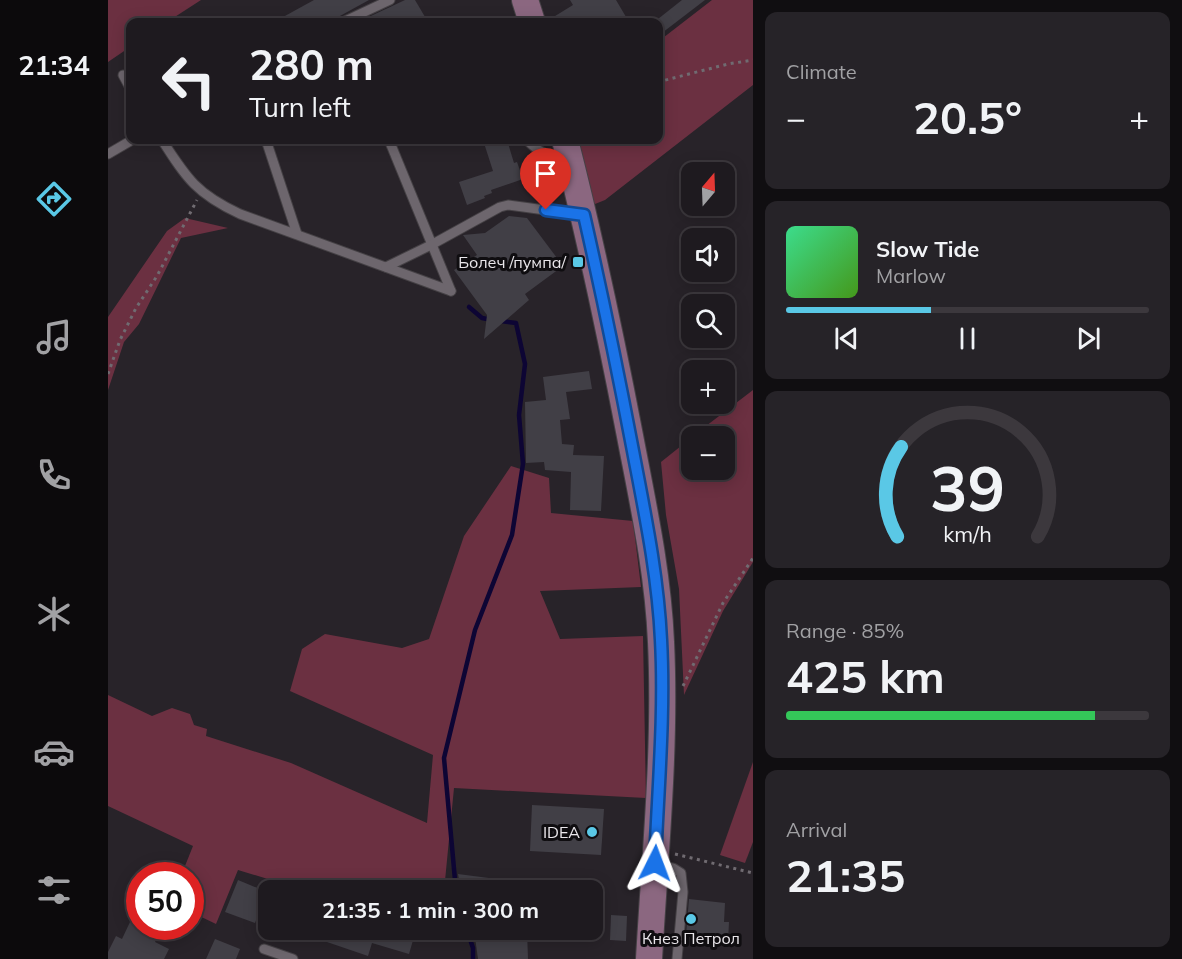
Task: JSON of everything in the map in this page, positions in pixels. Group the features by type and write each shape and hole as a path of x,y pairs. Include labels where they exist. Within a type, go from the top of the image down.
{"main road":[{"path":"525,0 531,18"},
{"path":"567,149 611,337 652,551 661,642 661,757 649,959"}],"lane":[{"path":"352,18 390,0"},
{"path":"123,75 126,81"},
{"path":"108,154 126,144"},
{"path":"165,144 181,170 202,193 216,202 240,214 452,291 391,144"},
{"path":"267,144 297,234"},
{"path":"531,144 549,156 567,149"},
{"path":"386,267 500,207 584,215"},
{"path":"655,856 681,873 683,892 677,959"},
{"path":"264,949 293,959"}],"path":[{"path":"663,81 753,60"},
{"path":"108,375 120,340 136,308 157,276 202,193"},
{"path":"661,693 683,686 723,603 753,558"},
{"path":"655,856 753,873"}],"shaded area":[{"path":"108,0 201,0 173,18 126,18 126,50 108,62"},
{"path":"712,0 753,0 753,85 605,200 590,206 573,144 663,144 663,38"},
{"path":"185,218 228,228 181,238 139,324 124,342 108,390 108,317 167,231"},
{"path":"753,390 753,562 723,611 684,695 679,589 666,515 661,462 681,446 681,480 735,480 735,426 706,426 722,414 735,414 735,404"},
{"path":"511,466 549,478 551,513 633,521 641,587 540,591 560,639 643,636 646,798 454,788 445,880 271,880 238,870 216,924 204,918 204,862 187,862 193,846 108,806 108,695 152,716 172,708 190,714 194,725 207,729 206,736 291,763 427,823 433,755 290,691 302,649 325,634 402,648 429,639 464,536"},
{"path":"753,762 753,842 745,863 720,855"}],"building":[{"path":"314,0 369,0 336,18 281,18"},
{"path":"405,0 415,0 426,18 367,18"},
{"path":"570,0 616,0 627,18 552,18 573,5"},
{"path":"682,0 705,0 663,32 663,18 659,18"},
{"path":"484,144 508,144 514,163 517,162 523,179 491,190 492,193 484,196 485,198 467,205 459,182 493,171"},
{"path":"509,216 527,218 563,266 525,294 529,300 484,339 487,315 454,270 477,255 463,235 485,233"},
{"path":"589,371 592,389 566,392 570,419 560,420 562,444 574,445 573,455 604,456 601,511 570,510 571,472 545,470 544,462 526,463 525,402 546,400 543,377"},
{"path":"532,805 604,809 601,855 530,851"},
{"path":"458,874 504,880 459,880"},
{"path":"238,880 258,888 258,915 255,923 225,912"},
{"path":"689,899 725,903 724,922 729,922 728,942 686,935"},
{"path":"611,915 627,916 626,941 610,940"},
{"path":"126,930 126,940 156,940 155,942 169,949 164,959 108,959 108,952 116,936 122,939"},
{"path":"215,939 240,949 236,959 206,959"},
{"path":"328,940 413,940 409,954 372,943 368,956 327,942"},
{"path":"475,940 527,940 528,959 478,959"}],"waterway":[{"path":"469,307 482,318 492,320"},
{"path":"455,880 444,758 475,630 512,535 523,464 519,415 525,364 516,323 501,321"},
{"path":"470,940 473,959"}],"place":[{"name":"Болеч /пумпа/","path":"578,262"},
{"name":"IDEA","path":"592,832"},
{"name":"Кнез Петрол","path":"691,919"}],"route":[{"path":"546,210 584,215 611,337 652,551 662,667 661,757 655,863"}]}
